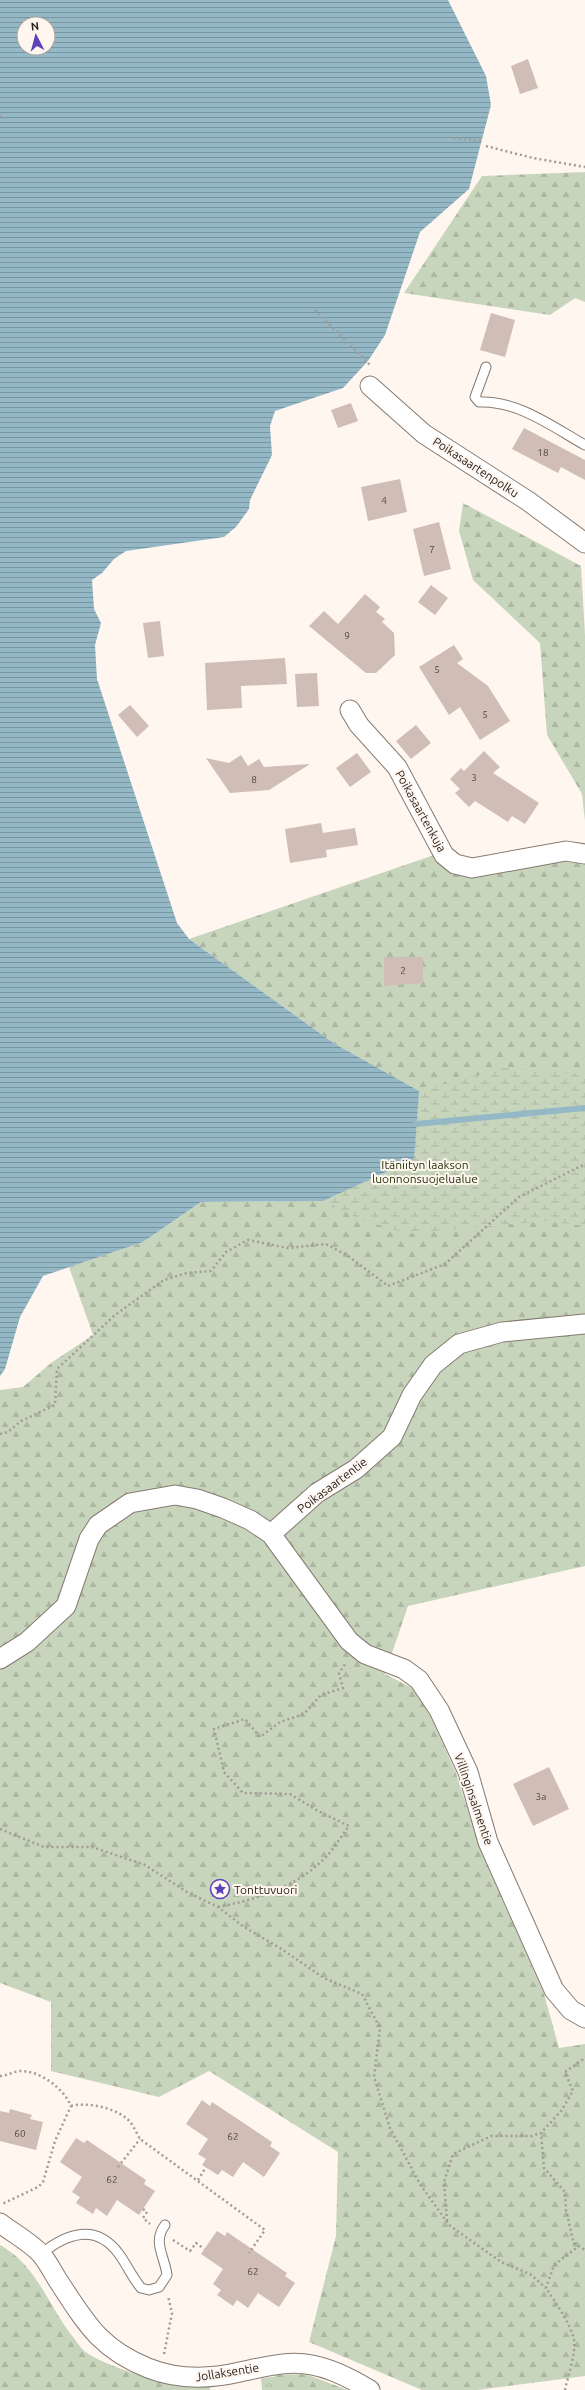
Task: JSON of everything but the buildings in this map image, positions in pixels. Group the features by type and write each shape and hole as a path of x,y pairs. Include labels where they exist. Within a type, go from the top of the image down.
{"street":[{"name":"Poikasaartenpolku","path":"370,386 424,434 528,501 585,543"},
{"name":"Poikasaartenkuja","path":"350,710 359,725 397,767 444,855 456,864 472,868 566,851 585,854"},
{"name":"Poikasaartentie","path":"271,1534 317,1493 356,1469 392,1437 412,1395 433,1365 459,1344 502,1332 585,1324"},
{"path":"0,1659 27,1642 66,1606 89,1539 98,1525 130,1503 175,1495 197,1499 250,1520 271,1534"},
{"name":"Villinginsalmentie","path":"271,1534 349,1641 365,1654 404,1669 419,1680 439,1710 468,1772 488,1842 554,1990 571,2010 585,2018"},
{"name":"Jollaksentie","path":"0,2223 41,2254 92,2330 109,2348 148,2368 172,2376 196,2378 235,2377 271,2365 311,2364 333,2370 370,2390"}],"lane":[{"path":"486,367 476,398 479,402 493,402 526,412 585,445"},
{"path":"41,2254 68,2236 89,2234 103,2239 118,2254 141,2288 149,2290 159,2287 167,2275 158,2241 162,2228"}],"path":[{"path":"454,138 482,141"},
{"path":"486,146 533,158 585,167"},
{"path":"315,310 371,366"},
{"path":"0,1434 8,1432 21,1421 55,1405 57,1369 115,1315 164,1280 187,1272 210,1271 226,1252 248,1240 288,1248 326,1244 348,1256 388,1286 445,1264 519,1197 585,1164"},
{"path":"218,1907 257,1899 290,1886 325,1858 349,1826 318,1811 290,1794 243,1793 224,1772 214,1729 245,1719 260,1737 280,1722 304,1714 321,1695 342,1688 339,1673 358,1648"},
{"path":"0,1829 44,1847 92,1847 145,1865 187,1892 218,1907 244,1927 280,1948 324,1978 362,1994 380,2028 374,2077 390,2128 420,2184 447,2221 501,2262 530,2274 546,2288 560,2309 574,2340 571,2364 565,2390"},
{"path":"447,2221 444,2182 452,2154 491,2136 532,2136 541,2133 562,2111 573,2091 565,2072 585,2058"},
{"path":"0,2080 1,2077 22,2071 47,2078 68,2099 71,2106 55,2141 44,2182 38,2187 6,2201 0,2206"},
{"path":"71,2106 82,2103 112,2111 126,2118 140,2138 265,2230 249,2253"},
{"path":"541,2133 544,2168 565,2192 566,2210 575,2249 554,2265 546,2288"},
{"path":"118,2166 140,2138"},
{"path":"198,2180 206,2168"},
{"path":"162,2228 190,2251 196,2243 204,2249"},
{"path":"574,2243 585,2250"},
{"path":"163,2283 172,2314 163,2358"}],"green space":[{"path":"585,172 585,302 575,298 550,315 404,293 482,176"},
{"path":"463,503 581,566 585,635 585,821 582,794 547,735 540,643 473,580 459,531"},
{"name":"Itäniityn laakson luonnonsuojelualue","path":"437,854 444,865 566,856 585,858 585,1566 408,1606 385,1674 414,1689 429,1713 456,1773 480,1848 544,1994 559,2048 585,2044 585,2376 477,2390 422,2390 309,2342 336,2236 338,2152 209,2071 159,2097 51,2071 51,2002 0,1983 0,1390 23,1387 51,1363 93,1335 69,1267 143,1242 201,1202 323,1201 419,1091 335,1044 189,939"},
{"name":"Itäniityn laakson luonnonsuojelualue","path":"335,1044 419,1091 504,1068 585,1074 585,1226 544,1221 407,1234 358,1218 323,1201 277,1202"},
{"path":"0,2245 23,2263 33,2275 64,2325 85,2352 118,2368 176,2385 176,2390 0,2390"},
{"path":"305,2374 347,2390 262,2390 261,2378"},
{"path":"305,2374 347,2390 276,2390 275,2375"},
{"path":"209,2383 210,2390 176,2390 176,2385"}],"water":[{"path":"0,0 448,0 486,76 491,105 469,189 420,232 385,335 368,361 343,388 275,411 270,426 272,455 250,500 249,509 236,527 224,537 126,551 114,559 102,573 92,580 94,609 101,623 95,645 97,679 177,923 189,939 335,1044 419,1091 414,1159 323,1201 201,1202 143,1242 43,1276 20,1317 5,1369 0,1376"}],"waterway":[{"path":"416,1124 585,1108"}],"place":[{"name":"Tonttuvuori","path":"220,1889"}]}
